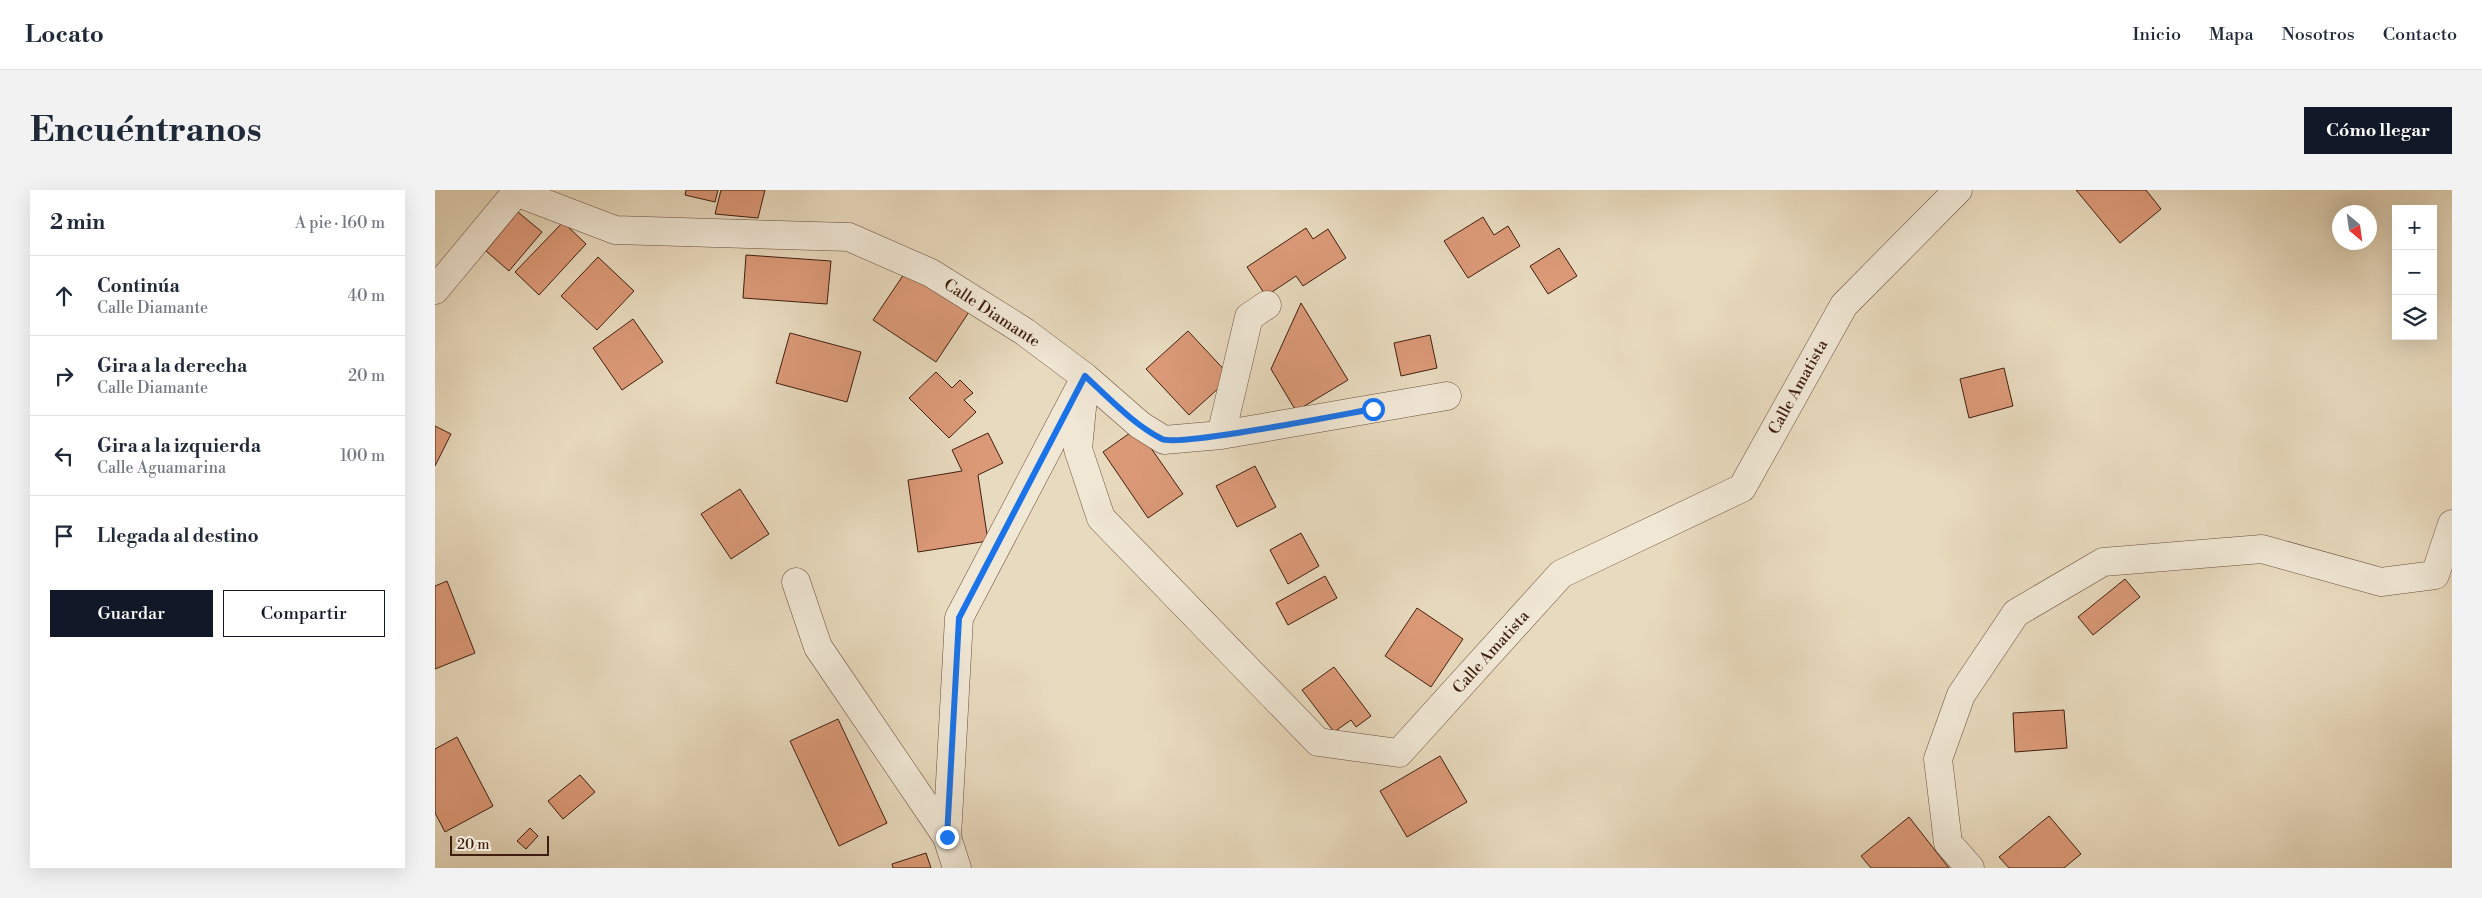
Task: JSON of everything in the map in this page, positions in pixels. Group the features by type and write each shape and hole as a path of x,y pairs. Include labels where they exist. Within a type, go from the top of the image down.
{"street":[{"name":"Calle Amatista","path":"1085,376 1078,449 1101,518 1319,742 1399,754 1561,574 1742,488 1844,305 1958,190"},
{"name":"Calle Diamante","path":"518,191 615,230 849,237 931,273 1025,332 1085,376 1140,425 1165,440 1221,435 1447,396"},
{"path":"435,290 518,191"},
{"path":"1221,435 1249,318 1267,305"},
{"path":"947,837 959,618 1085,376"},
{"path":"1970,868 1948,843 1939,759 1961,695 2016,613 2103,562 2262,549 2381,582 2435,575 2452,524"},
{"path":"795,582 818,647 947,837 957,868"}],"building":[{"path":"686,190 718,190 715,202 685,195"},
{"path":"721,190 765,190 758,218 715,214"},
{"path":"2076,190 2146,190 2161,209 2120,243"},
{"path":"518,212 542,232 509,271 486,251"},
{"path":"1483,217 1494,235 1508,226 1520,246 1468,278 1444,241"},
{"path":"563,222 586,244 539,295 515,272"},
{"path":"1306,228 1313,239 1328,229 1346,258 1303,286 1296,276 1266,296 1247,267"},
{"path":"1559,248 1577,276 1548,294 1530,266"},
{"path":"746,255 831,261 827,304 743,298"},
{"path":"598,257 634,291 597,330 561,296"},
{"path":"906,271 969,312 936,362 873,320"},
{"path":"1301,303 1348,380 1296,411 1271,369"},
{"path":"633,319 663,362 622,390 593,348"},
{"path":"1188,331 1231,377 1189,415 1146,369"},
{"path":"790,333 861,352 847,402 776,383"},
{"path":"1430,335 1437,368 1401,376 1394,343"},
{"path":"2004,368 2013,406 1969,418 1960,379"},
{"path":"936,372 952,388 960,380 973,393 964,400 976,412 949,438 909,398"},
{"path":"435,426 451,434 435,466"},
{"path":"1137,428 1183,494 1148,518 1103,452"},
{"path":"988,433 1003,463 978,475 988,541 918,552 908,480 962,471 952,450"},
{"path":"1255,466 1276,507 1237,527 1216,486"},
{"path":"740,489 769,534 731,559 701,514"},
{"path":"1301,533 1319,566 1288,584 1270,550"},
{"path":"1325,576 1337,598 1288,625 1276,603"},
{"path":"2125,579 2140,597 2093,635 2078,617"},
{"path":"447,581 475,653 435,669 435,586"},
{"path":"1417,608 1463,639 1431,687 1385,656"},
{"path":"1334,667 1371,716 1356,727 1351,720 1334,732 1302,690"},
{"path":"2064,710 2067,748 2015,752 2013,713"},
{"path":"838,719 887,823 839,846 790,741"},
{"path":"457,737 493,806 445,832 435,813 435,749"},
{"path":"1440,756 1467,802 1407,837 1380,791"},
{"path":"580,775 595,792 563,819 548,801"},
{"path":"2049,816 2081,854 2064,868 2009,868 1999,857"},
{"path":"1909,817 1949,868 1871,868 1861,856"},
{"path":"530,828 538,836 526,849 517,841"},
{"path":"926,853 931,868 893,868 892,864"}],"route":[{"path":"947,837 959,618 1085,376 1140,425 1165,440 1221,435 1373,409"}]}
